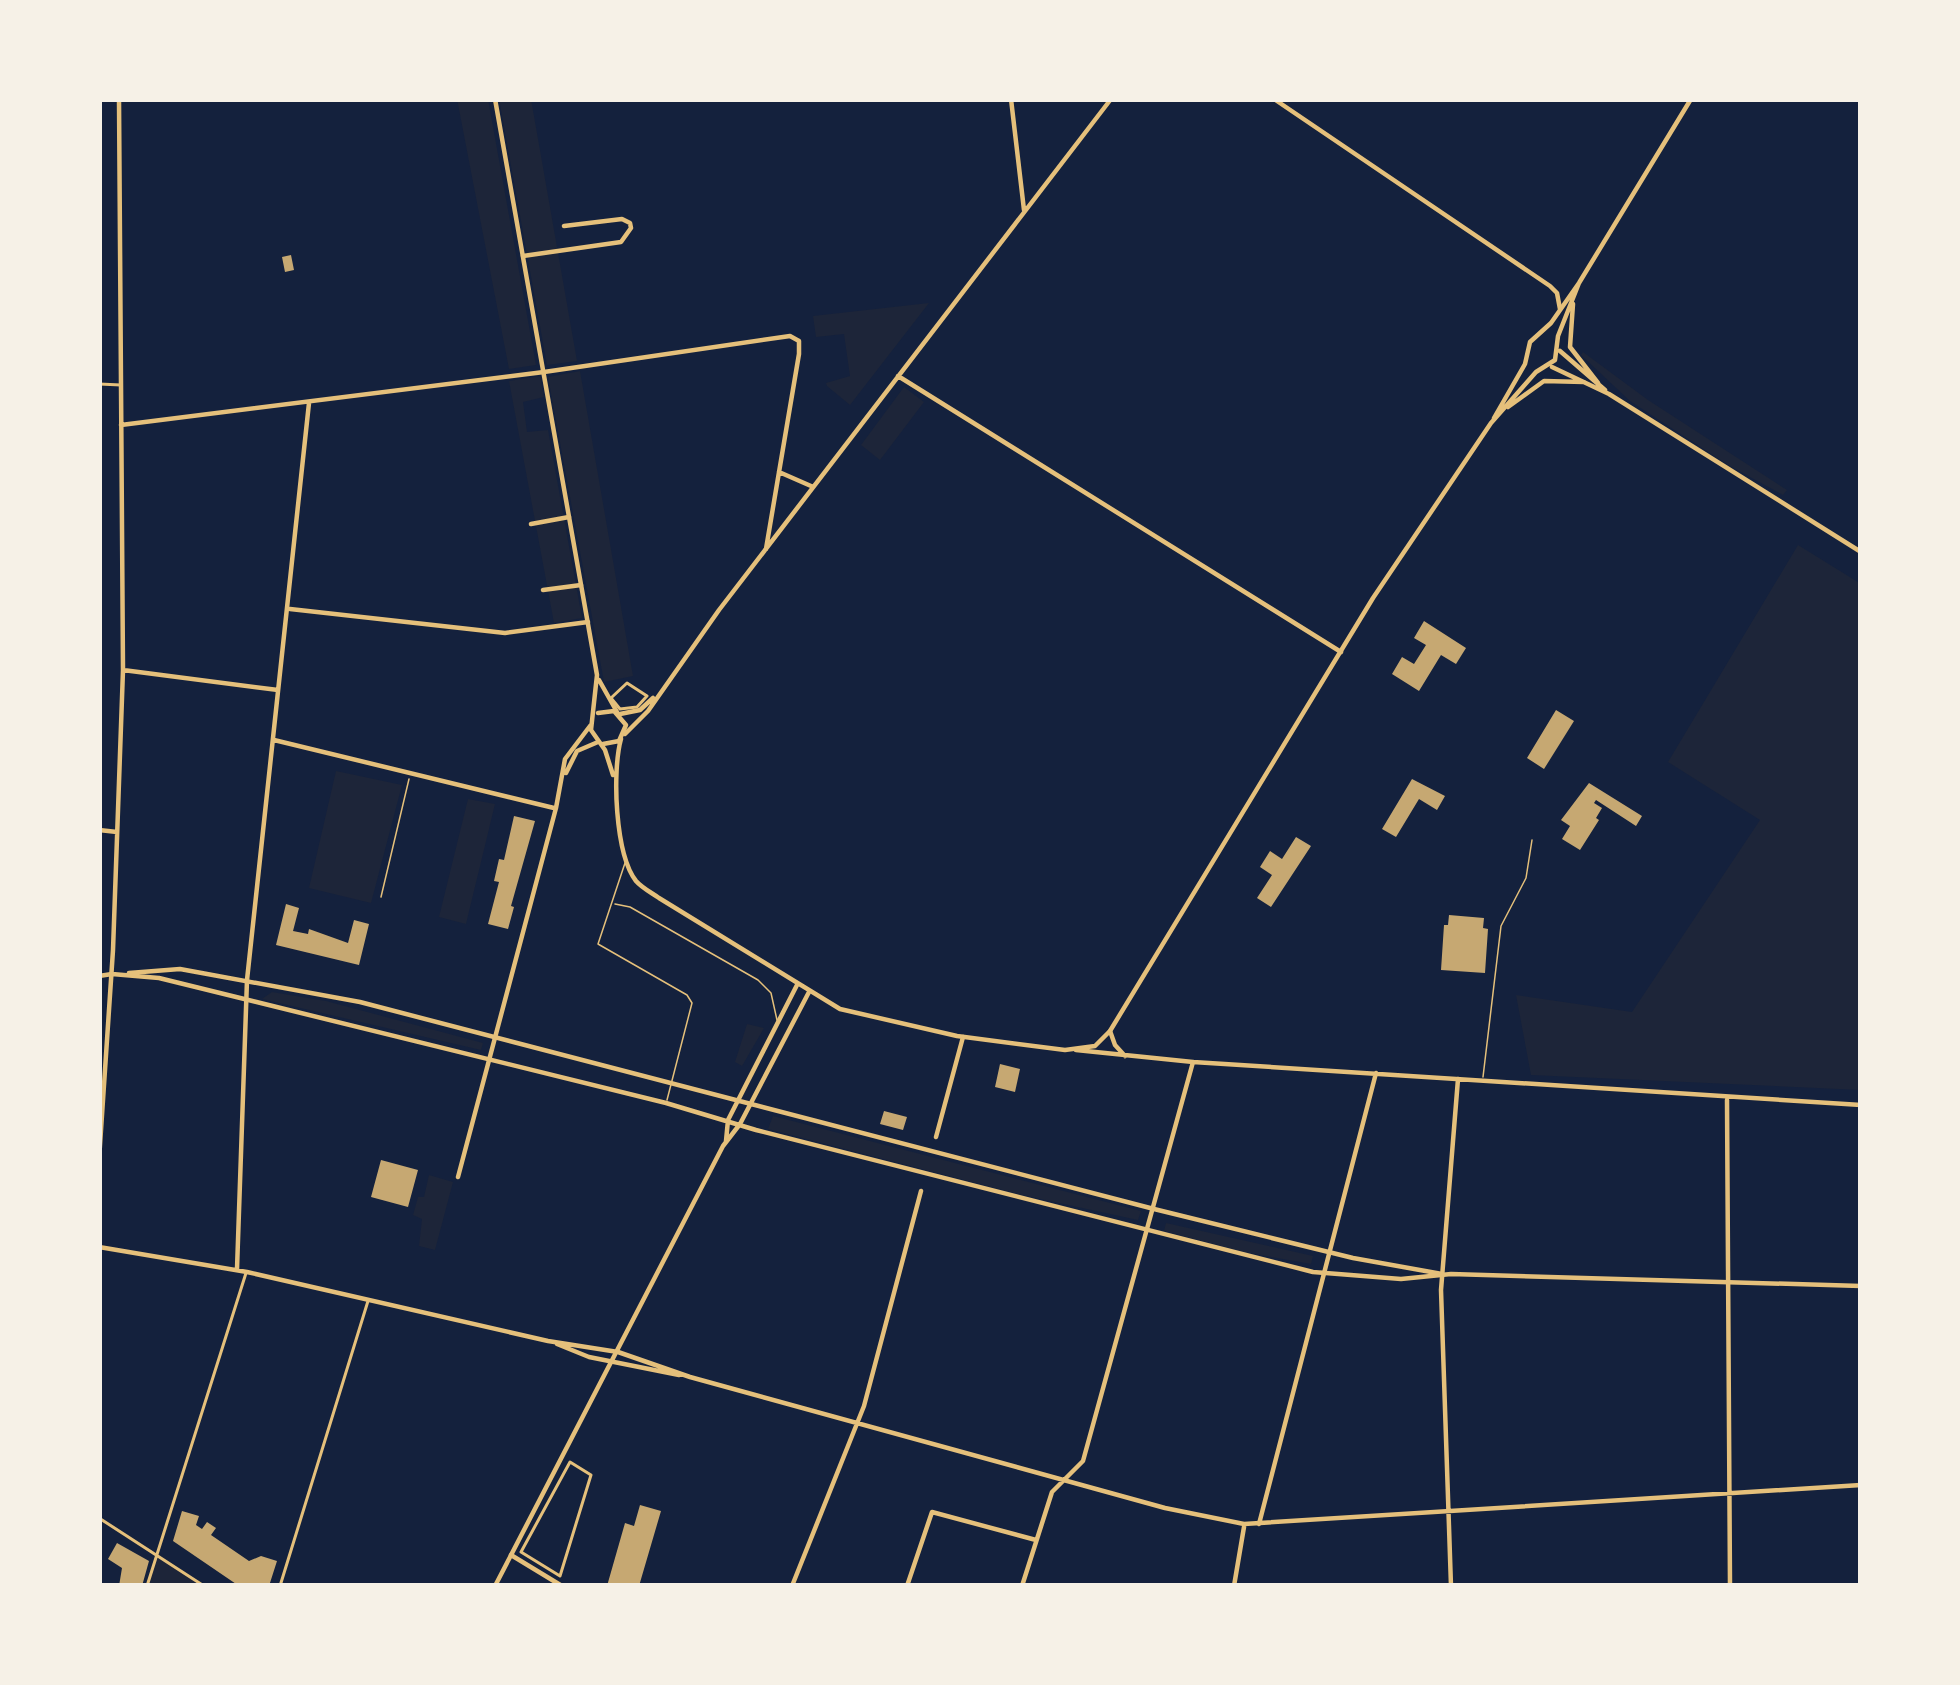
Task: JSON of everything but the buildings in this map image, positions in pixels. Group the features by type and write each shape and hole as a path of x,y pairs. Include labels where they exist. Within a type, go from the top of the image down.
{"street":[{"path":"99,1160 112,974 123,670 119,99"},
{"path":"495,99 597,675 592,721 614,780 626,860 646,890 840,1009 963,1037 1193,1062 1861,1105"},
{"path":"1011,99 1024,210"},
{"path":"563,778 577,751 599,742 613,744 648,711 766,549 1111,99"},
{"path":"1274,99 1550,286 1557,293 1560,310"},
{"path":"1076,1050 1095,1046 1110,1031 1341,652 1492,423 1530,342 1579,283 1691,99"},
{"path":"523,256 622,242 631,228 622,220 564,226"},
{"path":"1492,423 1555,360 1579,283"},
{"path":"1573,300 1570,347 1598,383"},
{"path":"121,425 544,372 774,336 795,338 800,343 799,354 766,549"},
{"path":"1537,336 1549,337 1610,394"},
{"path":"1528,354 1533,363 1610,394 1861,552"},
{"path":"898,376 1341,652"},
{"path":"1503,410 1544,380 1585,382"},
{"path":"99,384 121,385"},
{"path":"237,1270 246,999 309,403"},
{"path":"779,472 813,487"},
{"path":"531,524 569,517"},
{"path":"543,590 581,585"},
{"path":"289,609 505,633 588,622"},
{"path":"123,670 278,690"},
{"path":"597,675 625,722 614,780"},
{"path":"627,683 648,692 639,706 629,709 617,708 611,698 627,683"},
{"path":"458,1178 568,753 604,710 640,710 657,694"},
{"path":"274,740 556,808"},
{"path":"99,830 117,832"},
{"path":"99,976 180,970 360,1002 1154,1209 1442,1274"},
{"path":"112,974 159,978 666,1102 1147,1232 1324,1274 1861,1286"},
{"path":"726,1141 728,1120 797,985"},
{"path":"495,1586 726,1141 740,1124 809,992"},
{"path":"1110,1031 1114,1046 1124,1056"},
{"path":"936,1137 963,1037"},
{"path":"1022,1586 1052,1492 1083,1461 1193,1062"},
{"path":"1259,1525 1376,1073"},
{"path":"1451,1586 1442,1274 1458,1079"},
{"path":"1727,1097 1730,1586"},
{"path":"792,1586 858,1424 921,1191"},
{"path":"99,1247 247,1272 548,1341 618,1352 690,1377 1208,1520 1259,1525 1861,1485"},
{"path":"147,1586 247,1272"},
{"path":"280,1586 368,1300"},
{"path":"548,1341 612,1363 690,1377"},
{"path":"570,1462 591,1475 560,1576 521,1552 570,1462"},
{"path":"907,1586 932,1512 1036,1540"},
{"path":"99,1518 204,1586"},
{"path":"1234,1586 1244,1524"},
{"path":"511,1555 562,1586"}],"lane":[{"path":"381,897 410,774"},
{"path":"1483,1081 1501,926 1526,878 1532,840"},
{"path":"626,860 598,944 687,995 692,1003 666,1102"},
{"path":"612,904 630,908 758,980 771,993 777,1024"}],"shaded area":[{"path":"457,99 488,99 536,365 509,369"},
{"path":"499,99 531,99 577,361 547,365"},
{"path":"929,303 850,405 827,386 850,376 844,334 816,337 813,316"},
{"path":"1583,352 1787,490 1783,495 1728,465 1630,401"},
{"path":"580,371 633,676 604,682 548,377"},
{"path":"540,376 544,397 523,402 527,432 548,430 582,618 554,623 509,381"},
{"path":"904,387 924,402 880,460 861,445"},
{"path":"1798,545 1861,584 1861,1090 1531,1075 1516,995 1632,1012 1760,820 1668,762"},
{"path":"336,771 402,785 371,903 309,888"},
{"path":"468,799 495,804 466,924 439,917"},
{"path":"272,992 326,1001 483,1043 481,1050 262,999"},
{"path":"747,1024 764,1028 742,1066 735,1062"},
{"path":"773,1116 1141,1211 1138,1220 1022,1195 768,1129"},
{"path":"429,1175 453,1182 435,1250 419,1246 422,1219 413,1215"},
{"path":"1166,1223 1313,1256 1311,1264 1164,1231"},
{"path":"157,1553 204,1586 147,1586"}]}
